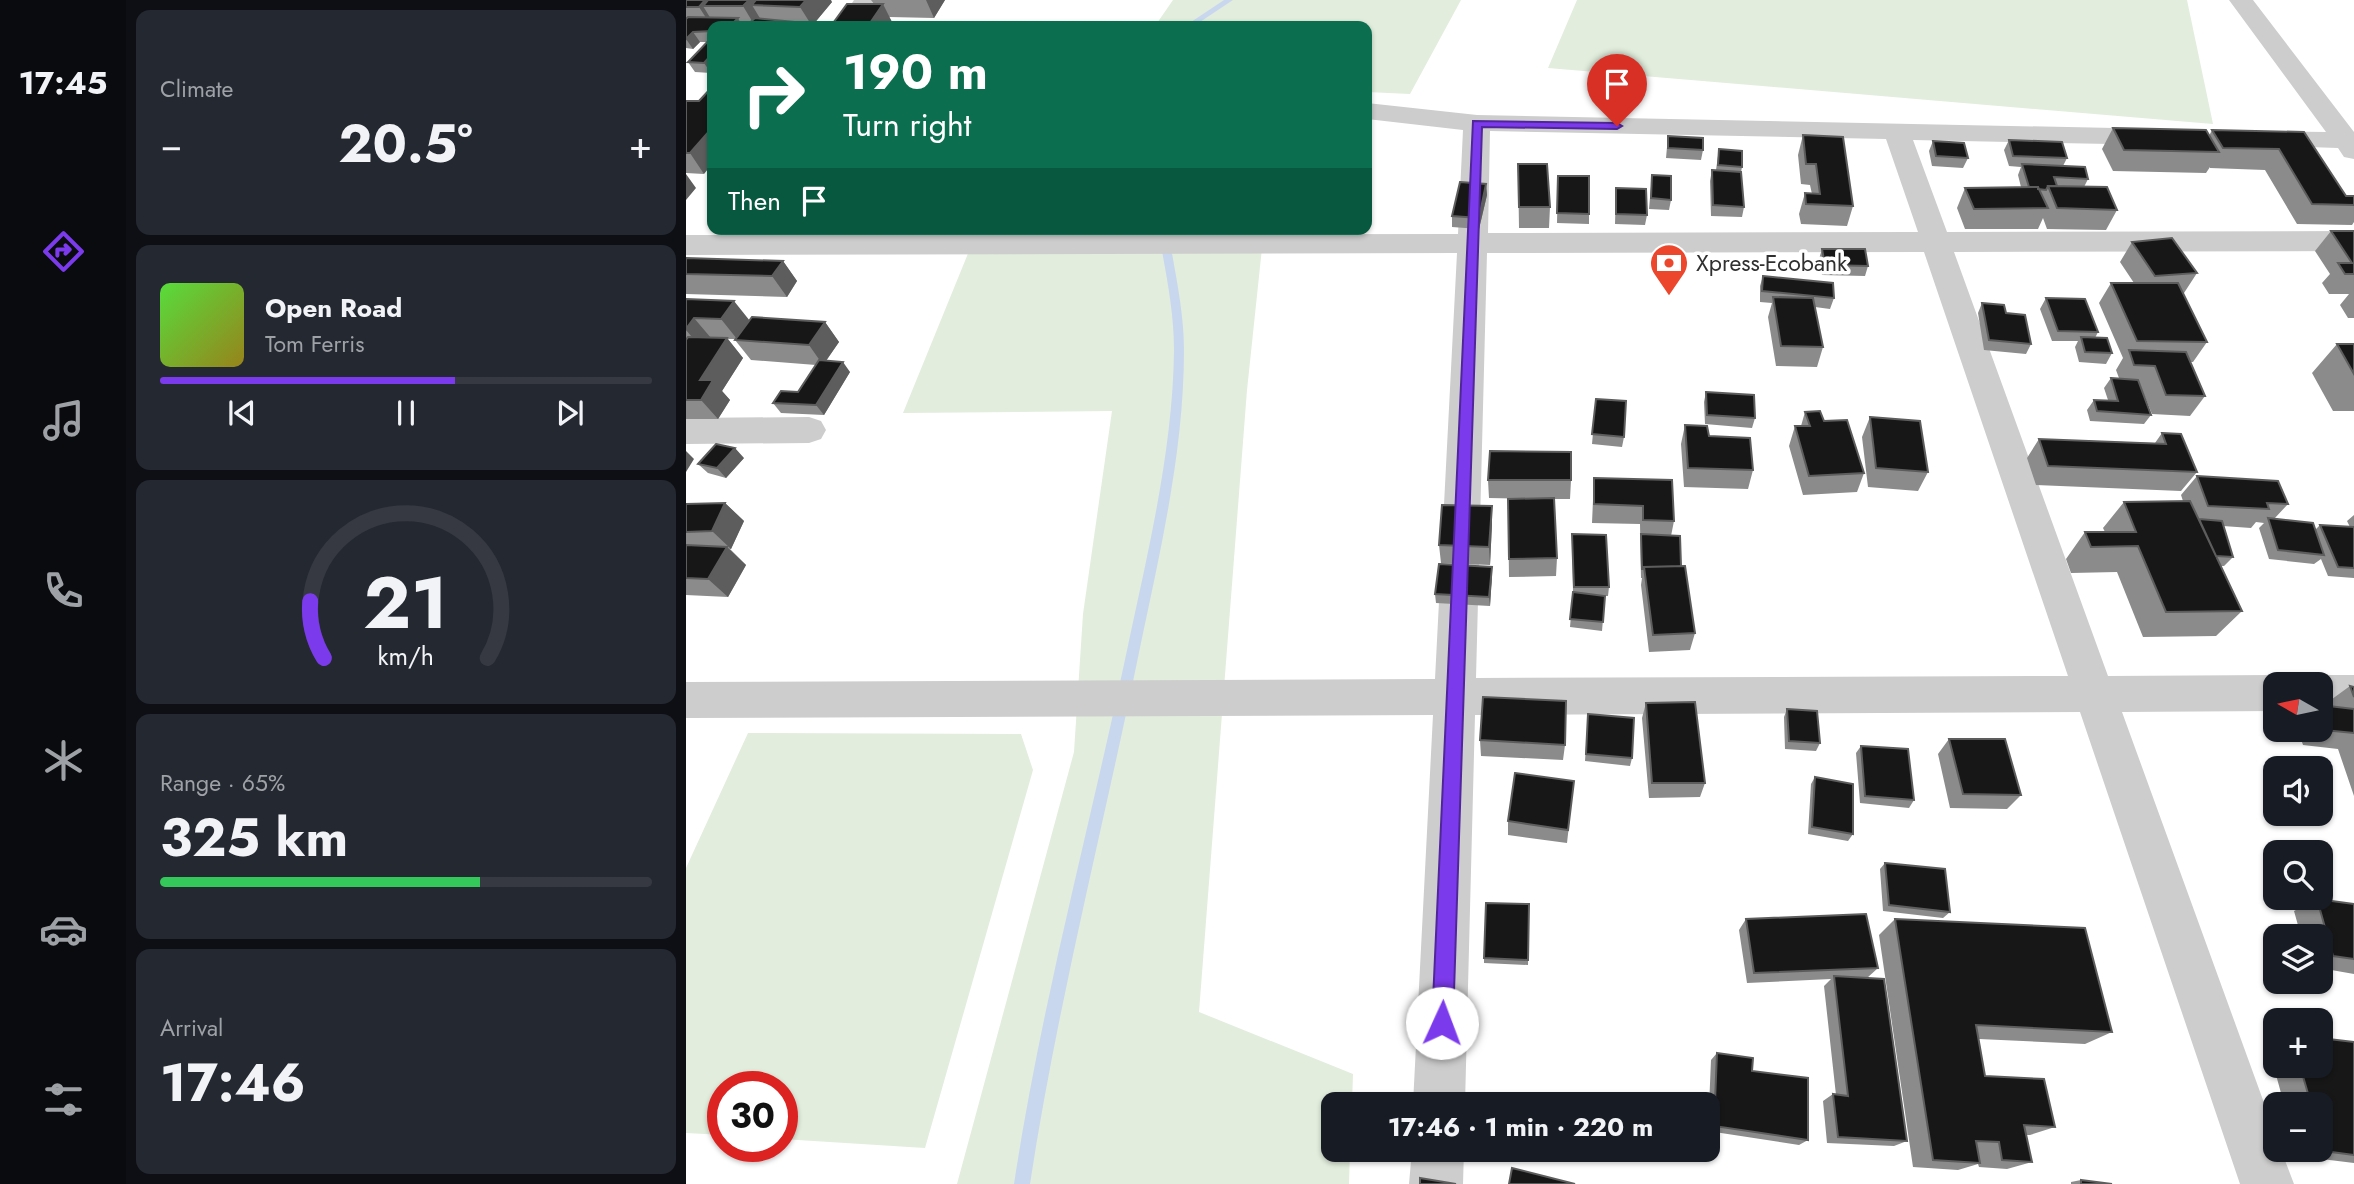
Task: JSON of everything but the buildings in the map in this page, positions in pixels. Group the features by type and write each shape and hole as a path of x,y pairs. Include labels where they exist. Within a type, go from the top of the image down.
{"street":[{"path":"852,21 866,0"},
{"path":"2241,0 2350,146"},
{"path":"1372,112 1477,123 2183,137"},
{"path":"1439,1092 1477,123"},
{"path":"1897,131 2266,1184"},
{"path":"2237,138 2350,146"},
{"path":"696,246 2354,242"},
{"path":"686,431 809,430"},
{"path":"686,700 2263,693"},
{"path":"2333,693 2354,693"},
{"path":"1436,1184 1437,1162"}],"green space":[{"path":"1173,0 1461,0 1410,94 1372,92 1372,21 1158,21"},
{"path":"1577,0 2187,0 2213,124 1548,68"},
{"path":"976,235 1263,235 1247,390 1199,1012 1353,1074 1352,1092 1321,1092 1321,1162 1350,1162 1349,1184 957,1184 1074,752 1083,614 1112,411 903,413"},
{"path":"748,733 1021,734 1033,770 925,1148 798,1140 798,1071 707,1071 707,1134 686,1133 686,868"}],"waterway":[{"path":"1197,21 1229,0"},
{"path":"1022,1184 1047,1038 1128,678 1167,478 1178,383 1179,335 1164,235"}],"place":[{"name":"Xpress-Ecobank","path":"1669,297"}],"route":[{"path":"1442,1023 1477,123 1617,126"}]}
